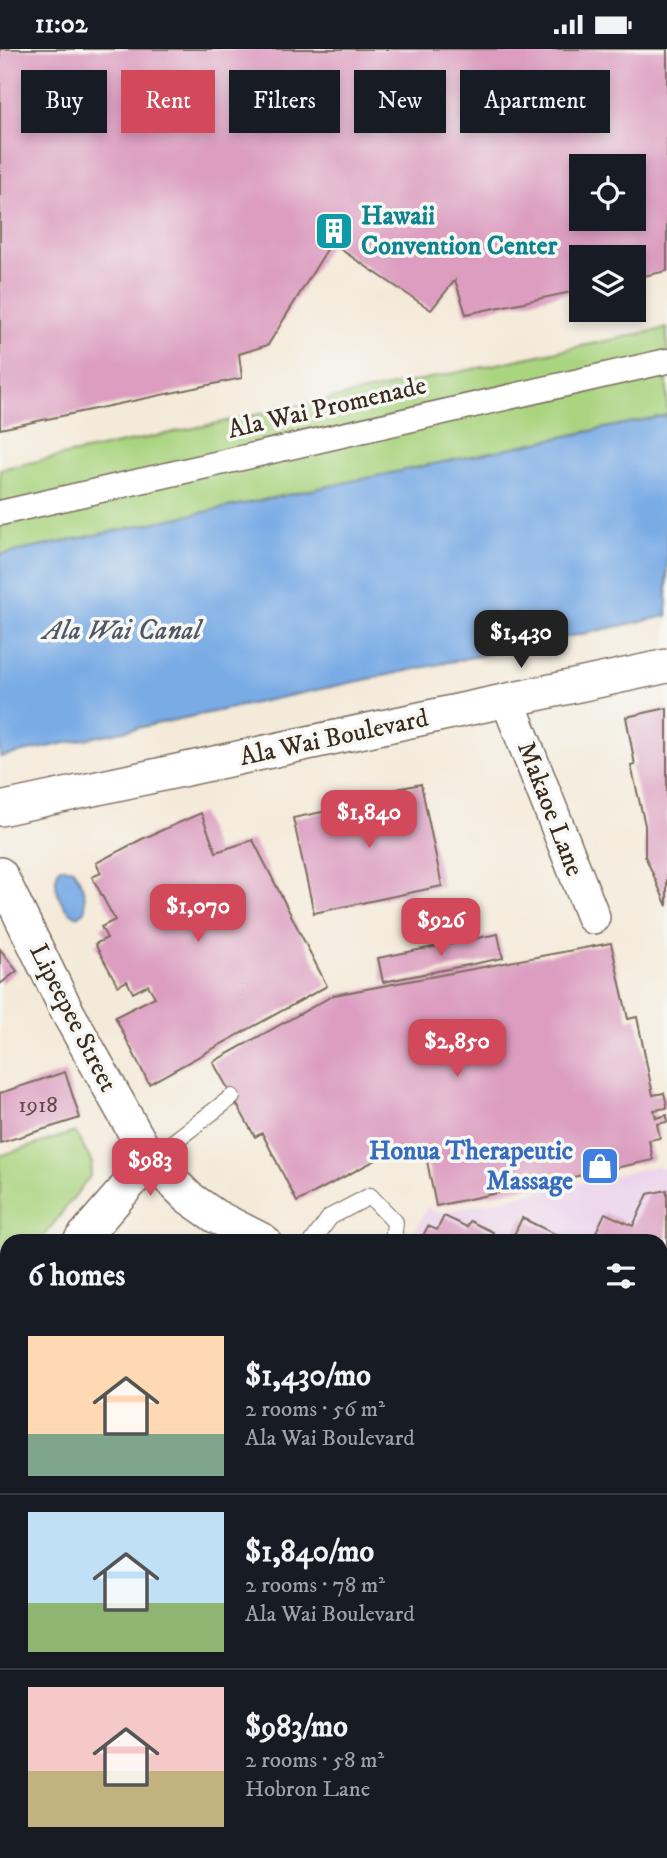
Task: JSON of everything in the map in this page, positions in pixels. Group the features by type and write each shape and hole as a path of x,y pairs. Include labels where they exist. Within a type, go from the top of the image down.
{"street":[{"name":"Ala Wai Promenade","path":"0,513 667,361"},
{"name":"Ala Wai Boulevard","path":"0,809 667,666"},
{"name":"Makaoe Lane","path":"508,701 593,917"},
{"name":"Lipeepee Street","path":"0,874 68,1013 150,1160 215,1222 246,1234"},
{"path":"86,1234 150,1160"}],"lane":[{"path":"150,1160 232,1097"},
{"path":"318,1234 330,1217 370,1196 395,1222 394,1234"}],"shaded area":[{"path":"657,1166 667,1171 667,1234 414,1234 427,1207 438,1213"}],"green space":[{"path":"667,328 667,415 0,555 0,469"},
{"path":"75,1132 92,1163 90,1176 45,1234 0,1234 0,1156"}],"water":[{"name":"Ala Wai Canal","path":"667,415 667,616 0,757 0,555"},
{"path":"60,867 73,869 83,889 85,911 76,916 65,907 58,895 56,880"}],"building":[{"name":"Hawaii Convention Center","path":"0,49 667,49 667,271 646,275 646,245 569,245 569,293 466,314 455,280 431,310 331,243 268,345 239,354 242,378 0,429"},
{"path":"667,708 667,906 645,856 645,825 631,766 635,765 626,717"},
{"path":"421,784 442,886 314,913 293,818 356,805 354,798"},
{"path":"201,813 216,852 253,840 327,986 149,1084 115,1017 155,997 148,985 133,993 127,981 118,986 95,944 107,938 101,927 115,920 92,877 101,873 96,863"},
{"path":"498,934 503,958 383,982 378,958"},
{"path":"611,943 628,1019 637,1017 653,1095 664,1093 667,1105 667,1108 654,1110 656,1118 667,1115 667,1122 657,1124 660,1138 649,1140 653,1160 436,1206 424,1146 387,1154 297,1202 262,1133 255,1137 213,1062 334,995"},
{"path":"0,949 17,971 0,984"},
{"path":"65,1072 80,1118 0,1143 0,1093"},
{"path":"667,1190 667,1234 595,1234 605,1213 633,1226 648,1194"},
{"path":"444,1216 467,1227 470,1221 493,1232 424,1234 428,1226 437,1230"},
{"path":"522,1218 555,1234 514,1234"}],"place":[{"name":"Hawaii Convention Center","path":"334,231"},
{"name":"Honua Therapeutic Massage","path":"600,1166"}]}
